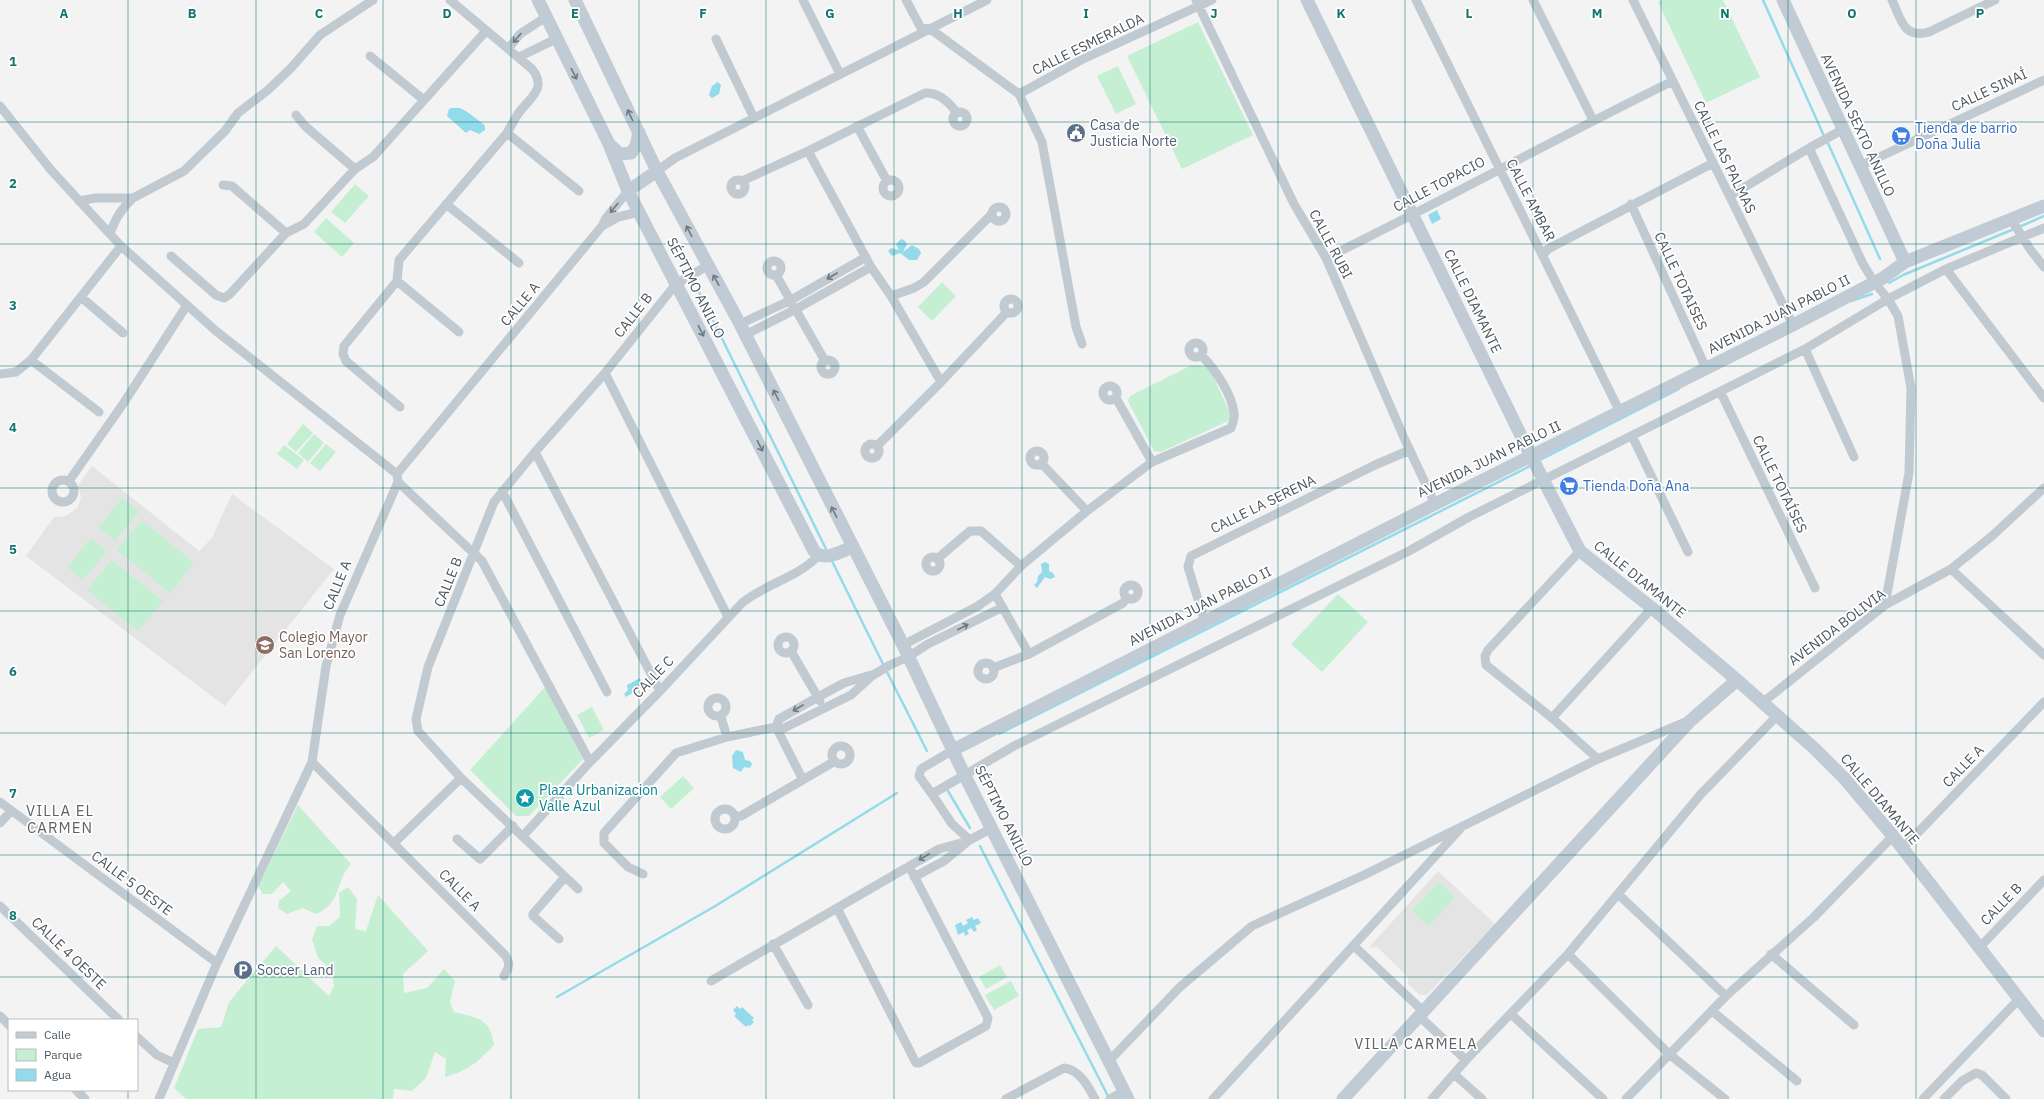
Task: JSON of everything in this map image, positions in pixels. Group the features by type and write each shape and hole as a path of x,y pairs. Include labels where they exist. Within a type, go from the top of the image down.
{"main road":[{"name":"SÉPTIMO ANILLO","path":"538,0 609,144 628,192 807,539 825,556"},
{"name":"SÉPTIMO ANILLO","path":"575,0 657,171 707,266 743,329 903,645 964,774 1109,1061 1120,1096"},
{"name":"CALLE DIAMANTE","path":"1307,0 1534,462 1580,551 1652,608 1816,749 1844,778 1893,836 2044,1031"},
{"name":"AVENIDA SEXTO ANILLO","path":"1783,0 1837,133 1860,166 1905,262"},
{"path":"609,144 620,154 627,154 636,146 639,132"},
{"path":"628,192 657,171"},
{"name":"AVENIDA JUAN PABLO II","path":"953,750 1435,504 1534,462 1620,412 1793,325 1874,282 1905,262 2044,206"},
{"path":"825,556 852,546"},
{"path":"1343,1099 1690,721 1737,680"}],"street":[{"path":"110,234 121,209 133,198 166,181 196,161 225,131 238,113 268,90 320,35 373,0"},
{"path":"400,407 346,361 343,350 344,346 396,281 399,260 507,133 518,113 537,91 539,85 536,73 450,0"},
{"path":"803,0 840,74"},
{"path":"906,0 921,28 930,29 1019,94 1042,142 1076,327 1082,344"},
{"path":"657,171 675,158 987,0"},
{"name":"CALLE ESMERALDA","path":"1019,94 1081,60 1197,3 1212,0"},
{"name":"CALLE AMBAR","path":"1416,0 1620,412"},
{"path":"1533,0 1593,120"},
{"name":"CALLE LAS PALMAS","path":"1634,0 1672,81 1793,325"},
{"path":"1892,0 1902,24 1909,32 1919,34 1984,2 1995,0"},
{"name":"CALLE RUBI","path":"1197,3 1294,204 1326,258 1435,504"},
{"path":"508,49 520,34 546,17"},
{"path":"171,256 206,288 216,295 224,298 239,285 286,233 304,224 355,169 373,157 486,31"},
{"path":"716,38 754,118"},
{"path":"519,57 556,39"},
{"path":"370,56 424,100"},
{"name":"CALLE SINAÍ","path":"1860,166 2044,80"},
{"name":"CALLE TOPACIO","path":"1326,258 1413,215 1499,168 1672,81"},
{"path":"742,180 808,151 925,93 933,92 939,95 956,113"},
{"path":"0,106 3,118 121,246 216,331 397,478 475,554 487,570 590,762"},
{"path":"296,115 306,126 355,169"},
{"path":"857,126 887,181"},
{"path":"507,133 579,191"},
{"path":"1730,196 1809,148 1837,133"},
{"path":"1809,148 1863,264 1898,316 1911,388 1909,473 1885,605"},
{"path":"808,151 871,267 891,296 941,382"},
{"path":"1543,255 1548,249 1631,204 1713,163"},
{"path":"223,185 232,186 286,233"},
{"name":"CALLE A","path":"504,976 509,966 509,962 505,955 312,762 326,666 340,615 397,478 628,192"},
{"path":"79,201 95,198 133,198"},
{"path":"446,204 519,263"},
{"name":"CALLE TOTAISES","path":"1631,204 1706,368"},
{"path":"602,226 618,217 639,212"},
{"path":"891,296 914,288 924,282 992,214"},
{"path":"2011,219 2044,267"},
{"path":"932,794 1020,742 1409,551 1469,517 1721,393 1805,349 1888,299 1946,269 2044,228"},
{"path":"0,374 16,372 30,360 121,246"},
{"path":"743,329 866,257"},
{"path":"676,284 707,266"},
{"path":"743,329 796,309 871,267"},
{"path":"1946,269 2044,398"},
{"path":"776,275 825,361"},
{"path":"396,281 459,332"},
{"name":"CALLE B","path":"578,889 462,778 418,731 416,719 428,667 475,554 494,502 535,452 605,373 676,284"},
{"path":"81,296 123,332"},
{"path":"69,481 123,404 187,305"},
{"path":"877,446 941,382 1007,312"},
{"path":"1805,349 1854,457"},
{"path":"903,645 978,606 995,594 1021,566 1087,511 1152,462 1231,428 1235,414 1233,406 1217,373 1202,356"},
{"path":"30,360 99,412"},
{"path":"605,373 728,617"},
{"name":"CALLE TOTAÍSES","path":"1721,393 1815,588"},
{"path":"1116,398 1152,462"},
{"path":"1632,436 1688,552"},
{"name":"CALLE LA SERENA","path":"1205,622 1188,567 1192,556 1368,469 1410,450"},
{"path":"535,452 660,691"},
{"path":"1041,463 1087,511"},
{"name":"AVENIDA BOLIVIA","path":"1762,702 1885,605 1951,569 1992,536 2044,488"},
{"path":"502,492 607,692"},
{"path":"938,559 970,531 976,530 981,531 1021,566"},
{"path":"1580,551 1488,650 1485,656 1486,665 1552,718 1598,759"},
{"name":"CALLE C","path":"523,836 590,762 660,691 728,617 750,596 825,556"},
{"path":"1951,569 2044,655"},
{"path":"995,594 1029,654"},
{"path":"993,668 1029,654 1123,603 1127,598"},
{"path":"643,874 628,867 604,843 604,833 676,753 727,737 776,727 784,728 853,694 875,674 890,665 1002,608"},
{"path":"1552,718 1652,608"},
{"path":"792,651 824,709"},
{"path":"803,780 776,727 779,719 844,683 875,674"},
{"name":"CALLE A","path":"1902,849 2044,702"},
{"path":"1432,1099 1466,1060 1568,954 1701,794 1777,716"},
{"path":"721,717 727,737"},
{"path":"1109,1061 1180,987 1252,926 1364,875 1598,759 1690,721"},
{"path":"953,750 921,769 919,776 952,824 969,840"},
{"path":"735,817 741,816 835,761"},
{"path":"163,1097 174,1062 216,963 312,762"},
{"path":"394,843 462,778"},
{"name":"CALLE 5 OESTE","path":"0,802 216,963"},
{"path":"0,824 11,811"},
{"path":"1213,1099 1464,825"},
{"path":"457,838 480,859 513,826"},
{"path":"914,877 950,857 969,840 992,828"},
{"path":"1626,1099 1726,996 1771,954 1813,918 1893,836"},
{"path":"711,980 946,845 969,840"},
{"path":"837,908 913,1060 919,1063 986,1026 988,1021 908,866"},
{"path":"559,939 533,916 533,914 565,877"},
{"name":"CALLE B","path":"1979,948 2044,880"},
{"path":"1618,894 1726,996"},
{"name":"CALLE 4 OESTE","path":"0,906 118,1019"},
{"path":"773,944 808,1005"},
{"path":"1354,946 1466,1060"},
{"path":"1568,954 1669,1054 1725,1099"},
{"path":"1771,954 1854,1025"},
{"path":"1922,1099 2019,999"},
{"path":"1712,1011 1797,1081"},
{"path":"1511,1014 1603,1099"},
{"path":"0,1016 8,1024"},
{"path":"138,1038 157,1055 174,1062"},
{"path":"1006,1099 1064,1068 1072,1069 1078,1073 1093,1095 1084,1099"},
{"path":"1944,1099 1962,1081 1976,1073 1982,1075 2006,1099"},
{"path":"1454,1074 1482,1099"},
{"path":"77,1091 85,1099"}],"shaded area":[{"path":"92,466 199,551 212,538 232,494 334,569 225,706 26,556 54,517 66,516 78,507 81,497 78,485"},
{"path":"1438,871 1495,924 1428,994 1420,995 1408,984 1408,977 1377,947 1370,948 1371,945"}],"green space":[{"path":"1662,0 1723,0 1760,77 1706,103 1658,2"},
{"path":"1198,22 1253,135 1182,169 1127,56"},
{"path":"1118,66 1136,104 1116,114 1097,76"},
{"path":"355,184 369,196 345,223 331,212"},
{"path":"326,218 354,243 342,257 314,232"},
{"path":"942,282 956,296 932,321 918,307"},
{"path":"1192,365 1209,367 1231,415 1228,421 1161,452 1154,451 1128,401 1130,396"},
{"path":"303,424 313,433 296,452 287,444"},
{"path":"314,434 324,443 308,462 298,453"},
{"path":"326,444 336,452 320,471 310,463"},
{"path":"284,445 304,460 297,469 277,454"},
{"path":"122,498 139,512 115,541 98,528"},
{"path":"142,520 194,563 170,593 117,550"},
{"path":"91,538 107,552 83,580 67,567"},
{"path":"112,560 163,601 138,631 87,590"},
{"path":"1338,594 1368,622 1322,672 1291,644"},
{"path":"546,686 583,759 529,816 516,816 470,770"},
{"path":"592,707 604,730 589,738 577,715"},
{"path":"683,776 694,788 671,809 660,797"},
{"path":"298,805 351,864 342,877 334,898 330,904 316,914 303,908 287,914 278,908 279,901 291,891 283,882 272,894 263,894 258,886"},
{"path":"1439,882 1455,898 1428,926 1412,910"},
{"path":"348,887 357,899 355,929 366,931 378,895 428,951 403,974 404,993 427,988 444,969 455,981 450,1002 454,1012 476,1018 486,1024 492,1036 494,1045 483,1057 467,1069 445,1077 446,1059 435,1052 426,1078 412,1091 394,1089 393,1099 186,1099 174,1088 198,1029 221,1027 229,1002 276,946 329,996 334,986 332,971 318,958 312,939 317,926 329,926 340,917 339,893"},
{"path":"1000,965 1007,977 986,989 979,977"},
{"path":"1011,981 1019,996 994,1010 985,995"}],"water":[{"path":"718,82 721,85 719,94 712,98 709,95 712,86"},
{"path":"460,108 466,111 485,126 485,130 479,134 470,130 466,133 447,116 449,109"},
{"path":"1437,210 1441,219 1432,224 1428,215"},
{"path":"901,239 907,244 903,252 912,245 919,249 921,253 917,260 909,260 900,253 892,256 888,251 891,248 899,250 896,244"},
{"path":"1045,562 1049,564 1049,571 1053,573 1055,577 1050,579 1045,577 1037,588 1034,585 1037,582 1038,576 1042,572 1041,564"},
{"path":"640,678 642,687 626,697 624,694 628,690 627,685"},
{"path":"736,750 743,752 745,760 750,761 752,764 750,768 744,767 741,772 733,768 732,756"},
{"path":"972,917 974,920 978,918 981,923 975,926 977,930 974,932 971,928 967,930 969,934 965,936 964,932 958,935 955,925 961,922 963,926 968,923 966,920"},
{"path":"737,1006 740,1009 742,1007 754,1018 752,1020 754,1022 750,1026 748,1025 746,1027 734,1016 736,1014 733,1010"}],"waterway":[{"path":"1763,0 1824,136"},
{"path":"1827,141 1880,259"},
{"path":"2019,227 2044,216"},
{"path":"1889,283 1903,275 2014,229"},
{"path":"699,292 827,551"},
{"path":"1851,301 1872,294"},
{"path":"1538,461 1679,389"},
{"path":"999,734 1532,465"},
{"path":"831,559 884,666"},
{"path":"886,670 927,751"},
{"path":"948,791 970,828"},
{"path":"557,997 717,905 897,793"},
{"path":"980,846 1109,1098"}],"place":[{"name":"Casa de Justicia Norte","path":"1076,133"},
{"name":"Tienda de barrio Doña Julia","path":"1901,136"},
{"name":"Tienda Doña Ana","path":"1569,486"},
{"name":"Colegio Mayor San Lorenzo","path":"265,645"},
{"name":"Plaza Urbanizacion Valle Azul","path":"525,798"},
{"name":"Soccer Land","path":"243,970"}],"district":[{"name":"VILLA EL CARMEN","path":"60,818"},
{"name":"VILLA CARMELA","path":"1416,1043"}]}
